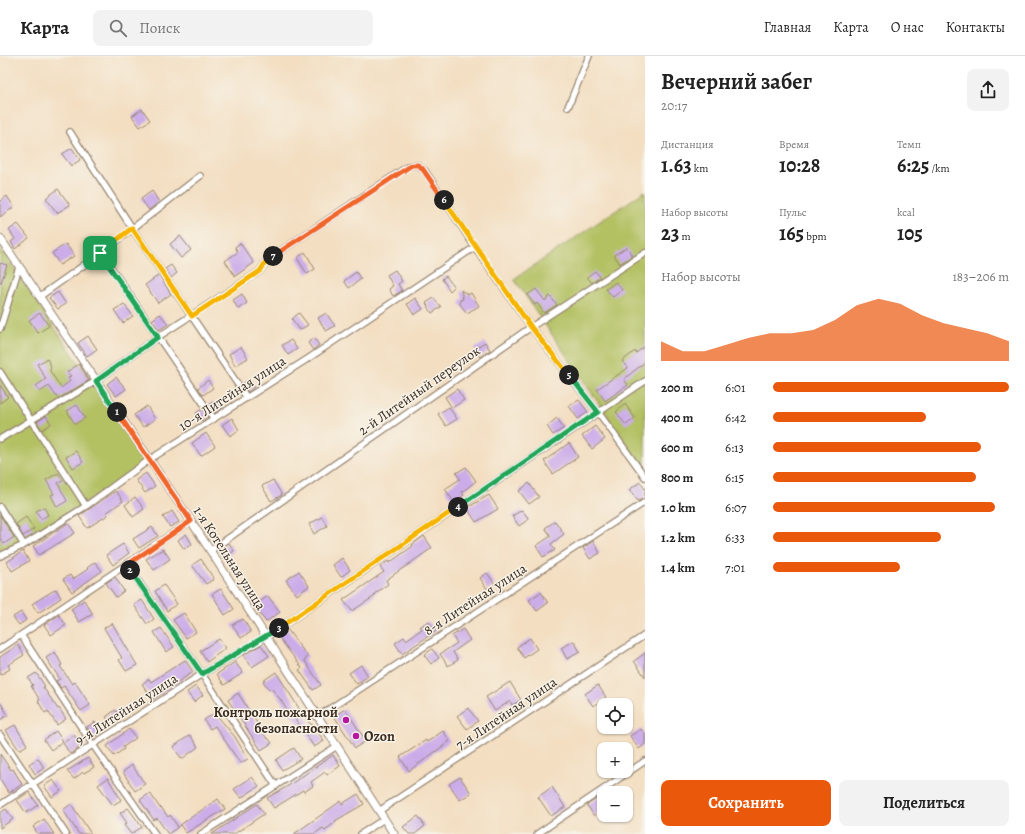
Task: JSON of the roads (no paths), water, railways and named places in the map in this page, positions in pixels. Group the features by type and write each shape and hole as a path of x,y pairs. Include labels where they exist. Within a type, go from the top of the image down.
{"street":[{"path":"568,107 589,56"},
{"path":"70,132 132,228 247,398"},
{"path":"0,438 96,381 158,337 260,271 267,260 298,239 407,167 418,165 425,171 475,247 531,327 598,412 645,477"},
{"path":"39,297 100,253 200,176"},
{"name":"1-я Котельная улица","path":"0,238 191,521 394,834"},
{"name":"10-я Литейная улица","path":"0,556 24,545 86,506 150,460 309,358 475,247"},
{"path":"100,253 214,419"},
{"name":"2-й Литейный переулок","path":"210,551 531,327 645,253"},
{"path":"0,329 19,267"},
{"path":"0,372 86,506"},
{"name":"9-я Литейная улица","path":"0,805 202,674 266,637 645,381"},
{"name":"8-я Литейная улица","path":"318,717 645,502"},
{"path":"0,507 24,545"},
{"path":"0,649 191,521"},
{"path":"127,565 202,674 276,786"},
{"path":"21,635 93,745 155,834"},
{"name":"7-я Литейная улица","path":"379,811 645,635"},
{"path":"0,735 66,834"},
{"path":"201,834 337,746"},
{"path":"537,834 645,761"},
{"path":"361,834 384,819"}],"place":[{"name":"Контроль пожарной безопасности","path":"346,720"},
{"name":"Ozon","path":"356,736"}]}
